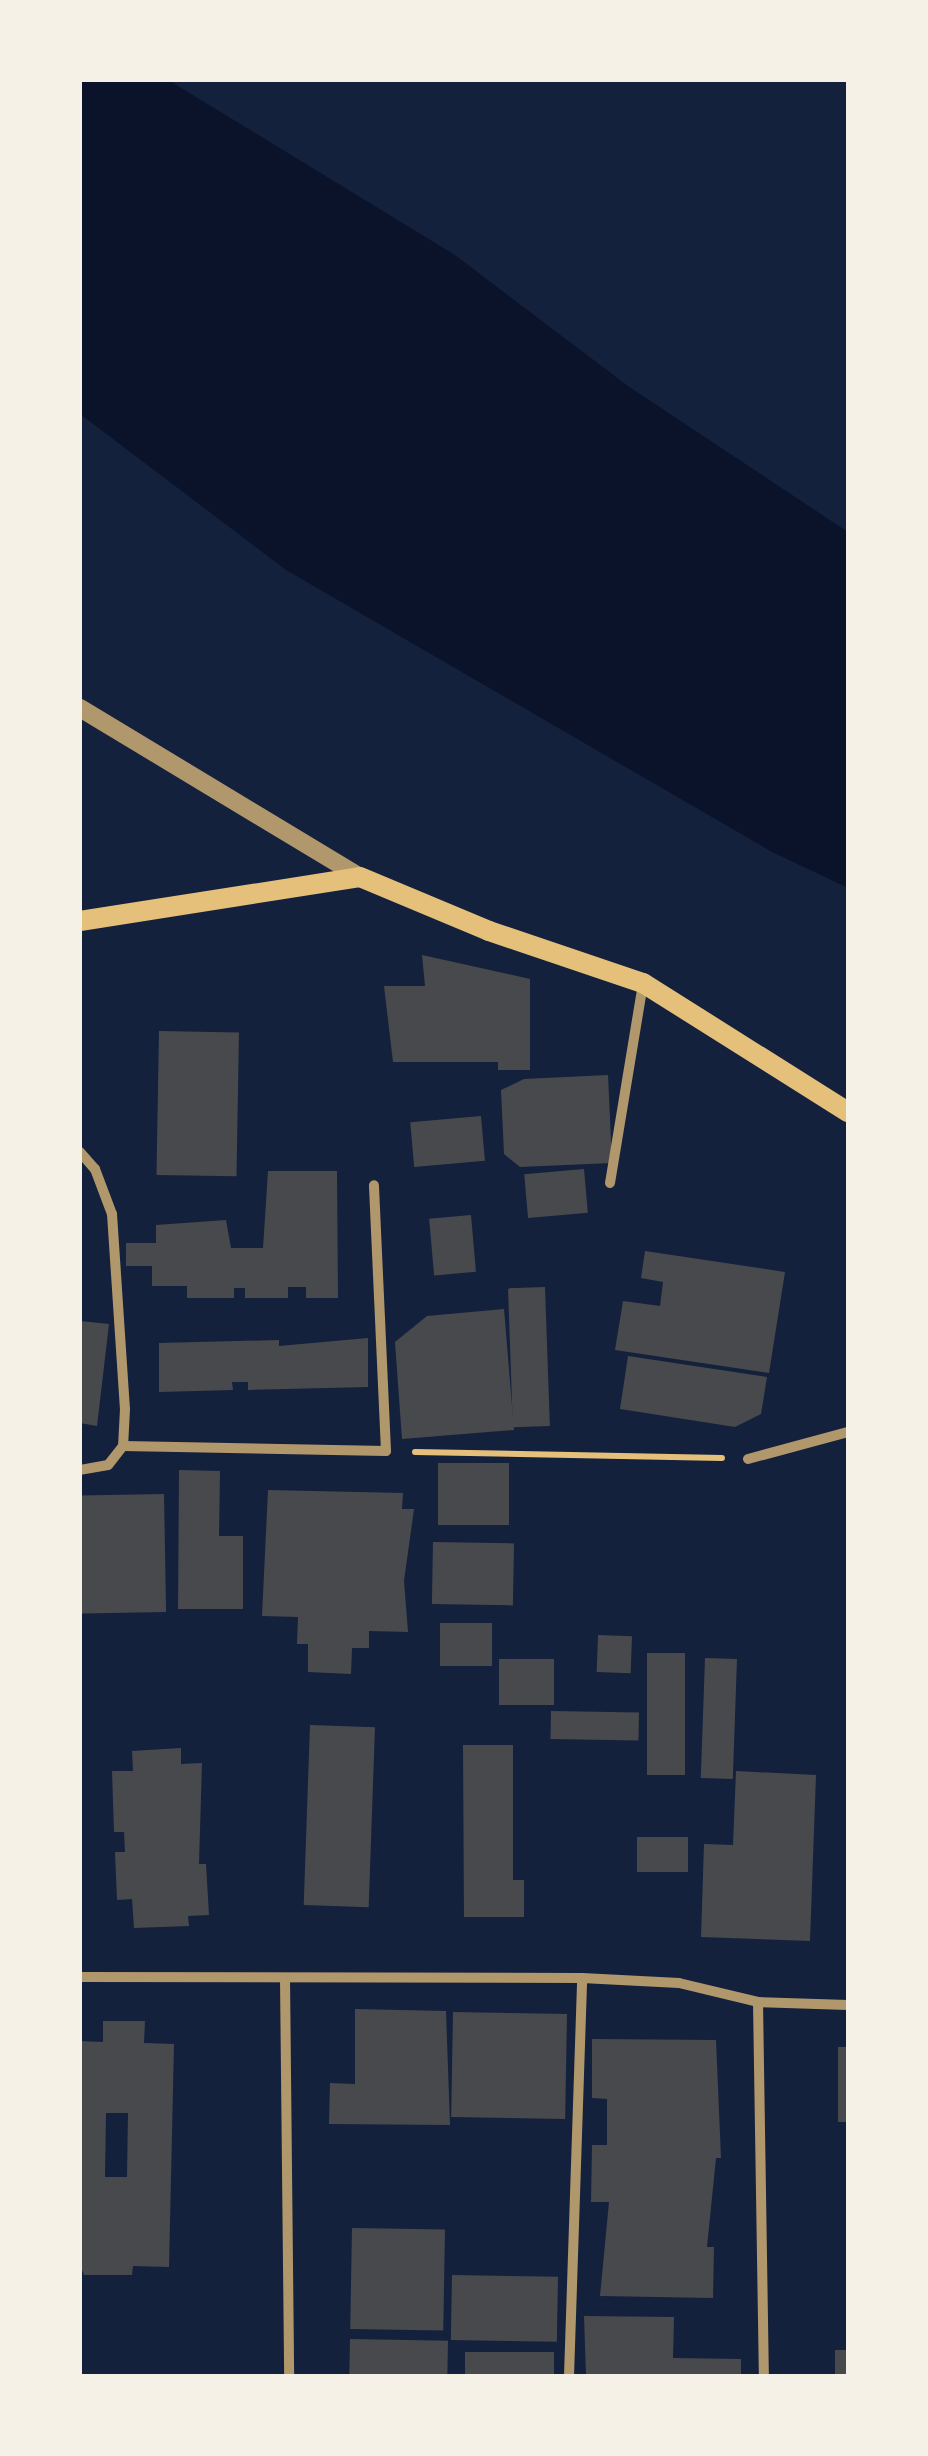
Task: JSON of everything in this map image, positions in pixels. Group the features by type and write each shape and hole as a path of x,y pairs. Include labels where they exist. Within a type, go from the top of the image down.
{"main road":[{"path":"80,922 360,877 489,931 643,983 848,1112"}],"street":[{"path":"80,708 360,877"},
{"path":"610,1183 643,983"},
{"path":"80,1152 95,1169 112,1214 123,1446 108,1465 80,1470"},
{"path":"123,1446 386,1452 374,1185"},
{"path":"748,1459 848,1432"},
{"path":"80,1977 582,1978 679,1983 758,2002 848,2005"},
{"path":"285,1978 289,2376"},
{"path":"569,2376 582,1978"},
{"path":"758,2002 764,2376"}],"path":[{"path":"386,1452 748,1459"}],"water":[{"path":"80,80 169,80 455,255 628,386 848,532 848,888 772,852 286,570 80,414"}],"building":[{"path":"422,955 530,979 530,1070 498,1070 498,1062 393,1062 384,986 425,986"},
{"path":"159,1031 239,1032 236,1176 156,1175"},
{"path":"608,1075 612,1163 520,1167 504,1154 501,1090 524,1079"},
{"path":"481,1116 485,1161 414,1167 410,1122"},
{"path":"584,1169 588,1213 528,1218 524,1174"},
{"path":"268,1171 337,1171 338,1298 306,1298 306,1287 288,1287 288,1298 245,1298 245,1288 234,1288 234,1298 187,1298 187,1286 152,1286 152,1266 126,1266 126,1243 156,1243 156,1225 226,1220 231,1248 263,1248"},
{"path":"471,1215 476,1272 434,1275 429,1219"},
{"path":"645,1251 785,1272 769,1373 615,1350 623,1301 660,1306 663,1282 641,1278"},
{"path":"545,1287 550,1426 513,1427 508,1288"},
{"path":"504,1309 514,1430 402,1439 395,1342 427,1316"},
{"path":"80,1321 109,1324 97,1426 80,1423"},
{"path":"368,1338 368,1387 248,1390 248,1382 232,1382 233,1390 159,1392 159,1343 279,1340 279,1346"},
{"path":"628,1356 767,1377 761,1414 735,1427 620,1409"},
{"path":"438,1463 509,1463 509,1525 438,1525"},
{"path":"179,1470 220,1471 219,1536 243,1536 243,1609 178,1609"},
{"path":"268,1490 403,1493 402,1509 414,1509 404,1581 408,1632 369,1631 369,1648 352,1648 351,1674 308,1672 308,1644 297,1644 298,1617 262,1616"},
{"path":"164,1494 166,1612 82,1613 80,1495"},
{"path":"433,1542 514,1543 513,1605 432,1604"},
{"path":"440,1623 492,1623 492,1666 440,1666"},
{"path":"598,1635 632,1636 631,1673 597,1672"},
{"path":"647,1653 685,1653 685,1775 647,1775"},
{"path":"705,1658 737,1659 733,1779 701,1778"},
{"path":"499,1659 554,1659 554,1705 499,1705"},
{"path":"551,1711 639,1713 638,1741 551,1739"},
{"path":"310,1725 375,1727 369,1907 304,1905"},
{"path":"463,1745 513,1745 513,1880 524,1880 524,1917 464,1917"},
{"path":"181,1748 181,1764 202,1763 199,1864 206,1864 209,1915 188,1916 189,1926 134,1928 132,1899 117,1900 115,1852 125,1852 124,1832 114,1832 112,1771 133,1771 132,1751"},
{"path":"736,1771 816,1775 810,1941 701,1937 704,1844 733,1845"},
{"path":"637,1837 688,1837 688,1872 637,1872"},
{"path":"355,2009 446,2011 450,2125 329,2124 330,2083 355,2084"},
{"path":"453,2012 567,2014 565,2119 451,2117"},
{"path":"103,2021 145,2021 144,2043 174,2044 169,2267 133,2266 132,2275 84,2275 80,2265 80,2041 103,2042","holes":["106,2113 128,2113 127,2177 105,2177"]},
{"path":"592,2039 716,2040 721,2158 716,2158 707,2247 714,2247 713,2298 600,2296 609,2202 591,2202 592,2145 607,2145 607,2099 592,2098"},
{"path":"838,2047 848,2047 848,2122 838,2122"},
{"path":"352,2228 445,2230 443,2331 350,2329"},
{"path":"452,2275 558,2277 557,2342 451,2340"},
{"path":"584,2316 674,2317 673,2358 741,2359 741,2376 586,2376"},
{"path":"350,2339 448,2341 447,2376 349,2376"},
{"path":"835,2350 848,2350 848,2376 835,2376"},
{"path":"465,2352 554,2352 554,2376 465,2376"}]}
